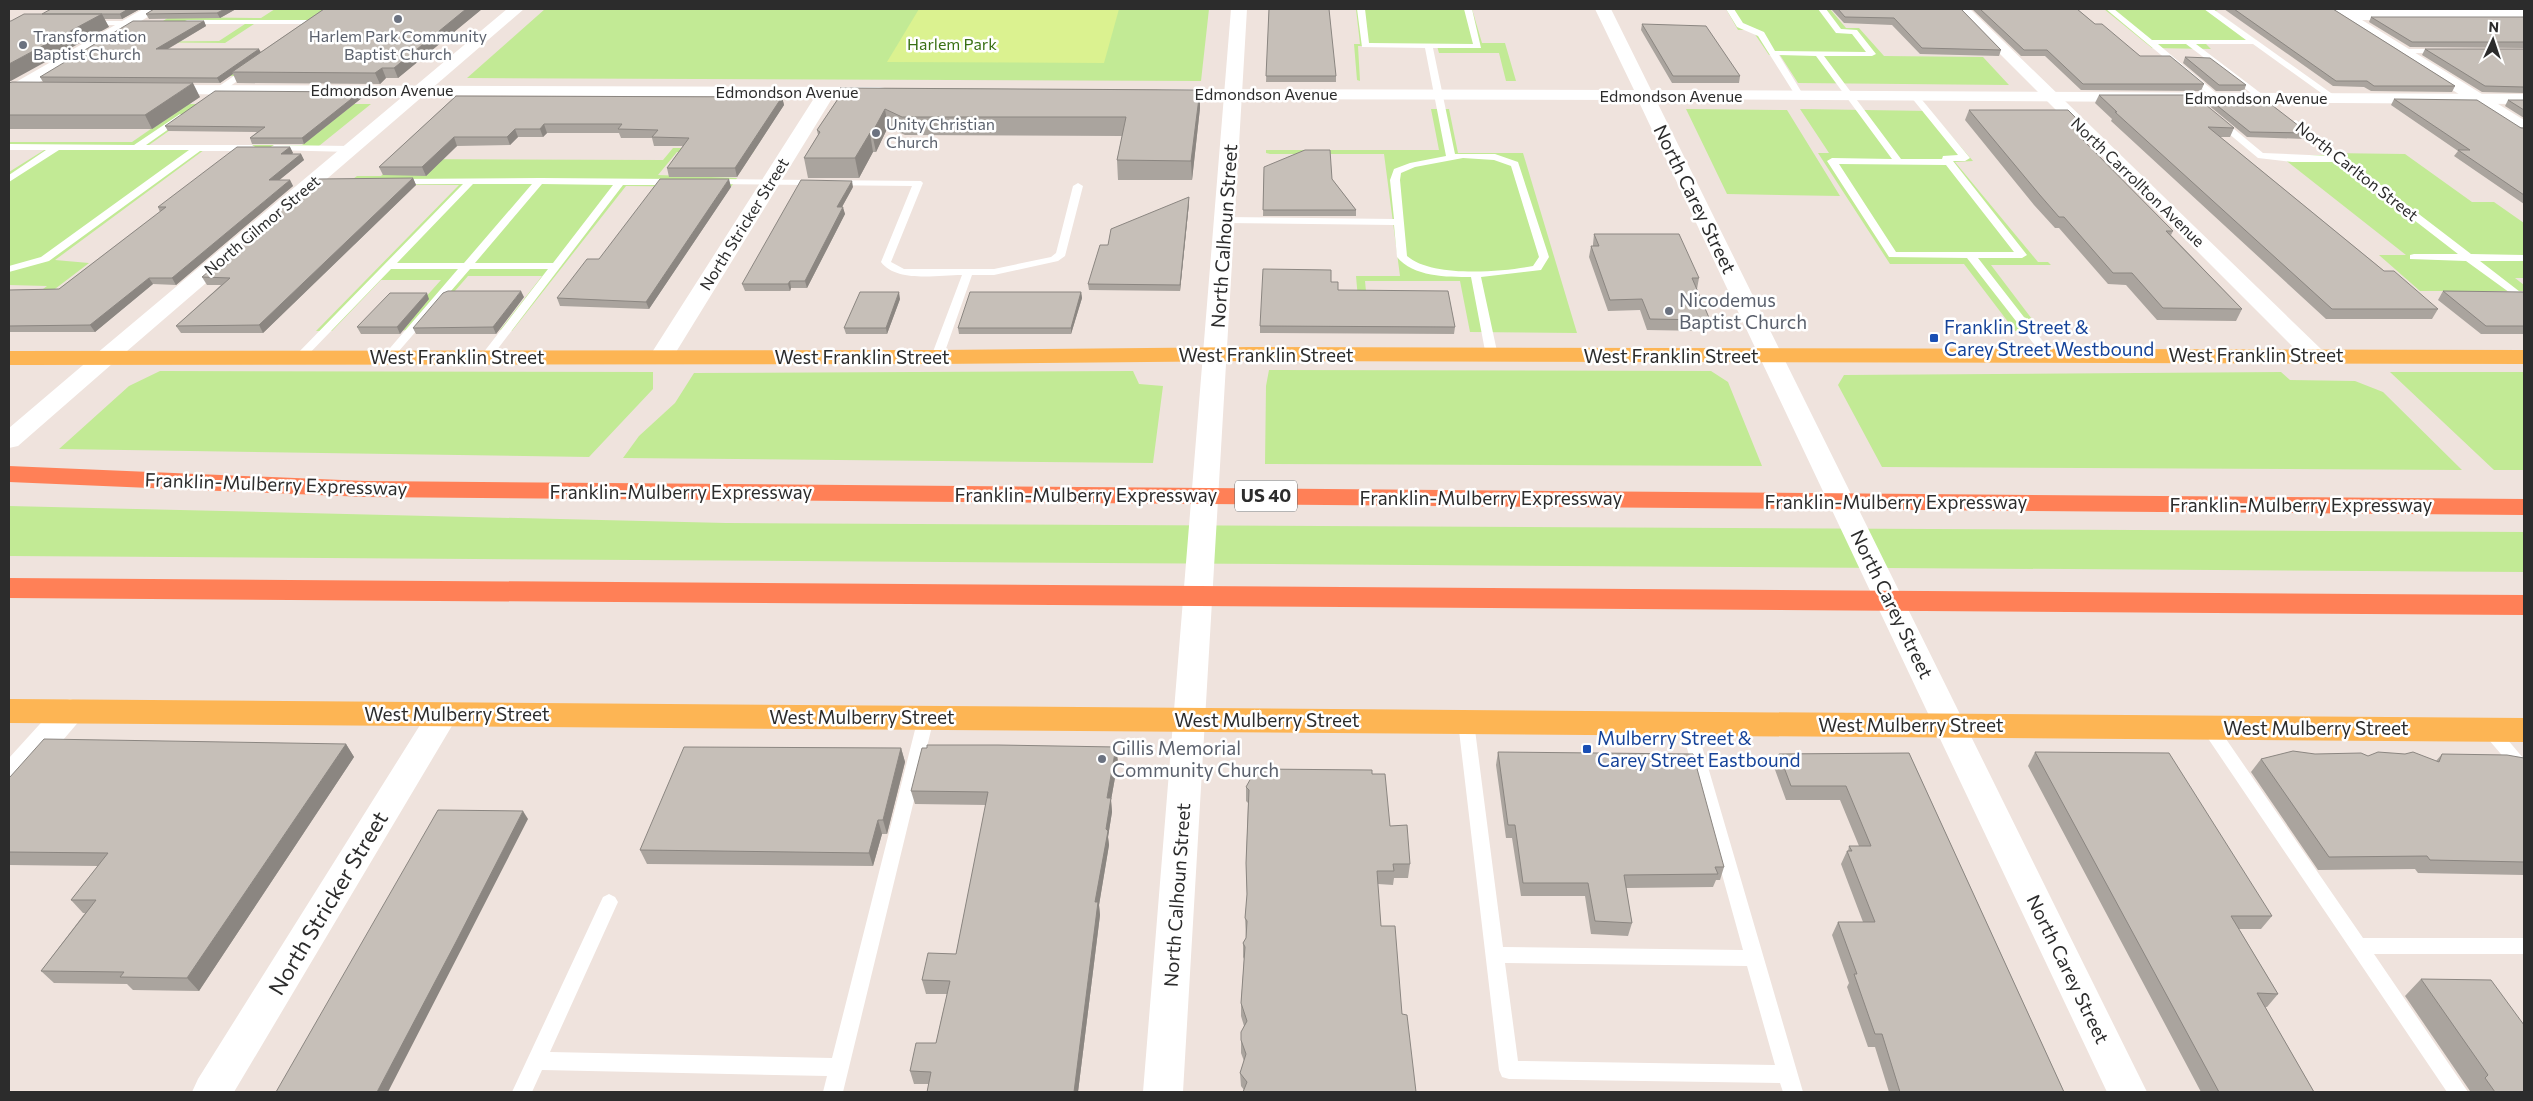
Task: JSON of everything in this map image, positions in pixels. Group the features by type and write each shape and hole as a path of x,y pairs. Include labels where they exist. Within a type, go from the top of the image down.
{"highway":[{"name":"Franklin-Mulberry Expressway","path":"9,474 365,489 2524,507"},
{"path":"9,588 2524,606"}],"main road":[{"name":"West Franklin Street","path":"9,358 937,358 1216,354 1492,356 2314,355 2524,358"},
{"name":"West Mulberry Street","path":"9,711 2524,730"}],"street":[{"name":"North Gilmor Street","path":"9,441 104,359 322,180 351,149 516,9"},
{"name":"North Calhoun Street","path":"1163,1092 1239,9"},
{"name":"North Carey Street","path":"1603,9 2127,1092"},
{"name":"North Carrollton Avenue","path":"1962,9 2314,355"},
{"path":"2339,12 2524,15"},
{"path":"2339,12 2524,128"},
{"path":"11,90 128,23 149,16"},
{"path":"11,90 44,89"},
{"name":"Edmondson Avenue","path":"142,90 897,92"},
{"name":"North Stricker Street","path":"660,357 828,92"},
{"name":"Edmondson Avenue","path":"1142,94 2524,99"},
{"path":"9,780 70,712"},
{"name":"North Stricker Street","path":"212,1092 444,714"}],"lane":[{"path":"1361,9 1365,45 1478,46 1468,9"},
{"path":"1730,9 1740,25 1761,34 1800,96"},
{"path":"1773,53 1872,54 1854,32 1839,31 1822,9"},
{"path":"2110,9 2218,98"},
{"path":"2208,9 2334,98"},
{"path":"182,22 320,20 301,33"},
{"path":"85,23 128,23"},
{"path":"2149,42 2254,42"},
{"name":"North Carlton Street","path":"2188,42 2524,300"},
{"path":"1428,45 1451,157"},
{"path":"2401,50 2450,51"},
{"path":"1818,53 1898,161"},
{"path":"203,101 256,64"},
{"path":"1915,96 1965,158 1946,158 2022,255 1893,255 1832,161 1949,162"},
{"path":"2190,98 2261,156 2288,157 2292,159 2342,159"},
{"path":"135,148 188,111"},
{"path":"9,147 351,149"},
{"path":"9,178 57,147"},
{"path":"9,269 45,259 198,148"},
{"path":"1451,157 1495,157 1515,164 1544,257 1537,268 1525,271 1440,273 1415,267 1405,262 1402,257 1395,180 1397,171 1451,157"},
{"path":"383,181 686,182"},
{"path":"299,358 471,181"},
{"path":"388,358 540,181"},
{"path":"486,357 620,182"},
{"path":"705,182 918,183 886,262 892,268 903,272 994,272 1054,259 1061,254 1078,186"},
{"path":"1225,220 1399,222"},
{"path":"1970,255 2048,355"},
{"path":"2414,257 2524,258"},
{"path":"388,266 556,266"},
{"path":"937,358 968,272"},
{"path":"1475,273 1492,356"},
{"path":"833,1092 926,718"},
{"path":"1466,722 1509,1070 1790,1083 1688,723"},
{"path":"2209,727 2458,1092"},
{"path":"2489,729 2524,770"},
{"path":"522,1092 609,902"},
{"path":"2358,946 2524,946"},
{"path":"1495,955 1754,958"},
{"path":"536,1061 839,1068"}],"green space":[{"path":"275,9 343,9 247,76 230,76 302,24 254,24 225,43 129,42 219,41 245,24 160,23 169,17 261,18"},
{"name":"Harlem Park","path":"545,9 1209,9 1201,81 467,78"},
{"path":"919,9 1119,9 1104,63 887,62"},
{"path":"1356,9 1472,9 1482,43 1505,43 1516,81 1506,81 1499,53 1439,53 1437,46 1358,46 1360,81 1357,80 1354,44 1360,44"},
{"path":"1726,9 1830,9 1846,28 1859,28 1884,56 1983,57 2009,85 1798,83 1780,55 1769,55 1752,30 1738,30"},
{"path":"2104,9 2216,9 2218,10 2215,11 2256,40 2206,44 2211,49 2152,48"},
{"path":"187,104 207,104 149,145 302,145 354,104 371,104 314,150 204,150 55,260 89,263 9,324 9,315 47,286 9,285 9,172 49,147 9,147 9,142 132,142"},
{"path":"1431,109 1449,109 1458,153 1523,153 1577,333 1470,332 1460,281 1365,281 1370,333 1361,333 1356,276 1400,276 1384,154 1270,154 1266,153 1266,150 1439,150"},
{"path":"1686,109 1787,110 1840,196 1727,194"},
{"path":"1800,109 1930,111 1973,161 1955,162 2038,262 2048,262 2051,265 1991,265 2041,331 2015,331 1964,264 1890,264 1818,153 1829,153"},
{"path":"673,148 755,148 753,153 677,152 658,175 737,178 731,187 626,186 512,331 500,330 542,276 468,276 420,331 396,330 441,280 381,280 332,331 316,331 459,185 346,184 357,176 381,176 399,159 663,160"},
{"path":"2328,153 2405,154 2472,202 2494,202 2524,223 2524,278 2515,278 2524,285 2524,291 2420,291 2379,255 2406,255 2279,155 2329,155"},
{"path":"1269,370 1711,371 1728,382 1762,466 1265,464 1266,386"},
{"path":"160,371 653,372 653,389 589,457 59,449 129,386"},
{"path":"1133,371 1139,384 1163,386 1153,463 623,458 639,436 675,403 694,373"},
{"path":"2281,372 2290,380 2355,381 2383,392 2462,470 1882,467 1838,385 1844,375"},
{"path":"2390,372 2524,372 2524,470 2494,470"},
{"path":"9,506 726,523 2524,532 2524,572 9,556"}],"building":[{"path":"51,9 128,9 120,14 42,14"},
{"path":"154,9 225,9 217,13 146,14"},
{"path":"324,9 466,9 394,68 382,68 375,73 232,72"},
{"path":"1269,9 1329,9 1336,76 1266,76"},
{"path":"1838,9 1961,9 2001,50 1922,48 1894,18 1845,17"},
{"path":"1980,9 2077,9 2095,24 2102,24 2140,56 2170,56 2204,84 2083,84 2047,50 2024,50"},
{"path":"2234,9 2333,9 2455,86 2374,86 2367,81 2336,81"},
{"path":"24,14 102,14 9,64 9,21"},
{"path":"2371,17 2524,17 2524,42 2412,42"},
{"path":"133,21 204,21 156,49 259,49 217,78 40,77"},
{"path":"1642,24 1706,26 1740,76 1673,76"},
{"path":"2425,49 2524,49 2524,87 2485,86"},
{"path":"2185,57 2210,58 2246,85 2219,85"},
{"path":"9,83 193,83 145,115 9,115"},
{"path":"840,88 1200,90 1191,161 1117,160 1126,117 902,117 885,109 855,158 804,158 820,132 817,130 844,90"},
{"path":"215,91 360,92 302,138 250,138 265,127 165,126"},
{"path":"2099,95 2194,95 2234,128 2208,127 2384,271 2394,271 2438,309 2332,309 2115,112 2117,112"},
{"path":"456,96 782,97 735,168 667,168 689,138 652,137 658,130 618,129 622,124 544,124 540,129 515,129 507,137 454,137 422,167 379,167"},
{"path":"2209,99 2264,99 2308,133 2250,132"},
{"path":"2394,99 2477,100 2521,128 2524,128 2524,195 2458,150 2470,150"},
{"path":"2508,100 2524,100 2524,110"},
{"path":"1969,110 2068,110 2088,130 2081,138 2173,231 2166,231 2242,309 2163,308 2132,273 2113,273 2064,217 2059,217"},
{"path":"237,147 290,147 281,154 301,154 269,180 290,180 172,278 149,278 90,325 9,326 9,290 59,289 166,207 158,207"},
{"path":"1305,150 1330,150 1332,179 1356,210 1263,210 1264,167"},
{"path":"413,178 259,325 176,326 230,278 202,277 318,179"},
{"path":"660,179 729,179 646,302 557,298 587,259 599,259"},
{"path":"801,180 852,181 837,207 843,207 805,281 790,281 788,284 742,284"},
{"path":"1189,197 1180,285 1088,284 1100,245 1108,245 1111,229"},
{"path":"1594,234 1679,234 1699,278 1692,278 1710,320 1650,319 1642,299 1610,300 1591,246 1599,246"},
{"path":"1263,269 1331,270 1331,282 1338,282 1338,290 1448,291 1455,327 1260,326"},
{"path":"448,291 521,291 493,327 413,328 443,293"},
{"path":"2443,291 2523,292 2524,326 2486,326"},
{"path":"860,292 899,292 886,328 844,328"},
{"path":"970,292 1081,292 1071,328 958,328"},
{"path":"390,293 427,293 397,327 357,327"},
{"path":"44,739 346,744 187,978 120,977 124,972 41,971 96,900 71,900 108,853 9,852 9,778"},
{"path":"927,745 1116,747 1107,798 1111,798 1106,829 1108,831 1095,902 1098,902 1074,1092 927,1092 931,1072 910,1071 916,1043 936,1043 950,981 922,980 928,953 956,954 988,792 911,791 922,748 927,748"},
{"path":"684,747 901,748 883,820 878,820 869,853 640,850"},
{"path":"2293,751 2315,754 2361,753 2368,756 2378,752 2405,754 2413,752 2439,762 2442,754 2507,755 2524,758 2524,862 2430,860 2427,856 2329,857 2261,759"},
{"path":"1498,752 1693,754 1724,867 1715,867 1718,874 1624,875 1632,923 1595,921 1588,883 1523,883 1515,825 1508,825"},
{"path":"2035,752 2169,753 2272,916 2231,916 2278,994 2257,993 2314,1092 2219,1092"},
{"path":"1909,753 2064,1092 1900,1092 1882,1034 1875,1034 1854,974 1857,974 1838,922 1875,922 1847,851 1852,851 1849,846 1871,846 1846,786 1791,786 1779,754"},
{"path":"1256,769 1372,770 1372,774 1385,774 1390,826 1407,825 1410,864 1393,864 1394,871 1377,871 1381,926 1395,926 1402,1014 1407,1015 1416,1092 1243,1092 1247,1082 1240,1073 1246,1054 1241,1040 1241,1032 1247,1021 1241,1003 1245,947 1243,943 1246,938 1247,921 1245,918 1249,790 1246,787"},
{"path":"438,810 523,811 377,1092 276,1092"},
{"path":"2421,979 2491,980 2524,1025 2524,1092 2495,1092 2485,1078 2488,1075"}],"place":[{"name":"Harlem Park Community Baptist Church","path":"398,19"},
{"name":"Transformation Baptist Church","path":"23,45"},
{"name":"Unity Christian Church","path":"876,133"},
{"name":"Nicodemus Baptist Church","path":"1669,311"},
{"name":"Franklin Street & Carey Street Westbound","path":"1934,338"},
{"name":"Mulberry Street & Carey Street Eastbound","path":"1587,749"},
{"name":"Gillis Memorial Community Church","path":"1102,759"}]}
